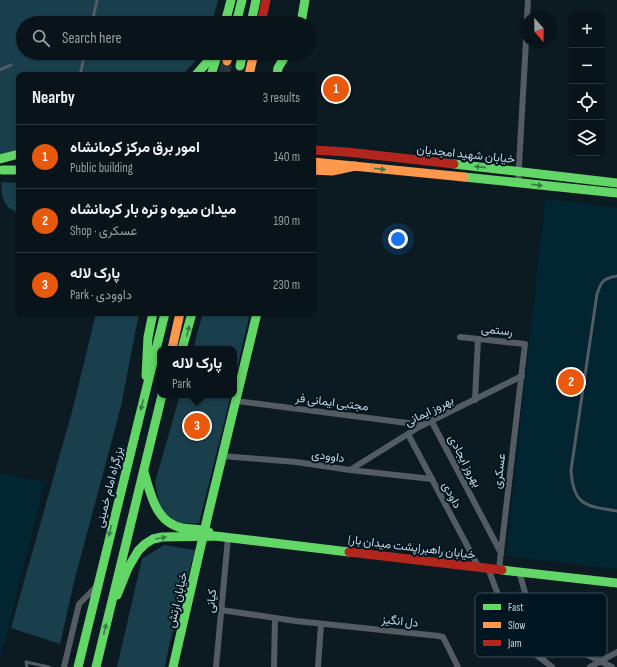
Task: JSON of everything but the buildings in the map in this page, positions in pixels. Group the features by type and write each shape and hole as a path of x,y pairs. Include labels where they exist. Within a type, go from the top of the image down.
{"main road":[{"path":"228,16 231,0"},
{"path":"238,16 242,0"},
{"path":"253,16 256,0"},
{"path":"263,16 266,0"},
{"path":"303,16 306,0"},
{"path":"199,72 210,60"},
{"path":"213,72 215,60"},
{"path":"240,66 241,60"},
{"path":"250,72 252,60"},
{"path":"277,72 283,60"},
{"path":"316,144 347,152"},
{"name":"خیابان شهید امجدیان","path":"316,150 347,152 617,183"},
{"path":"0,159 16,155"},
{"name":"خیابان شهید امجدیان","path":"316,162 617,193"},
{"path":"316,170 332,170 355,166"},
{"path":"1,171 16,168"},
{"path":"146,388 148,337 152,316"},
{"name":"بزرگراه امام خمینی","path":"78,667 164,316"},
{"path":"173,346 179,316"},
{"path":"183,346 191,316"},
{"name":"خیابان ارتش","path":"237,397 256,316"},
{"path":"96,667 161,398"},
{"name":"خیابان ارتش","path":"173,667 237,398"},
{"path":"144,472 154,507 160,516 176,528 204,533"},
{"path":"109,613 132,562 141,548 160,537 204,533"},
{"name":"خیابان راهبر(پشت میدان بار)","path":"204,533 228,538 488,568 499,568 617,583"}],"street":[{"path":"527,12 528,0"},
{"path":"518,183 526,48"},
{"name":"رستمی","path":"460,337 525,344 522,376"},
{"path":"475,400 478,339"},
{"name":"بهروز ایمانی","path":"350,470 408,434 522,376"},
{"name":"عسکری","path":"499,568 522,376"},
{"name":"مجتبی ایمانی فر","path":"236,401 425,425"},
{"name":"بهروز ایجادی","path":"432,422 501,553"},
{"name":"داودی","path":"408,434 478,566"},
{"name":"داوودی","path":"222,456 296,462 350,470 432,479"},
{"name":"کیانی","path":"216,667 228,538"},
{"path":"488,568 496,593"},
{"path":"519,571 525,593"},
{"path":"64,667 79,604 97,587"},
{"name":"دل انگیز","path":"221,610 321,624 439,636 443,637 458,667"},
{"path":"274,667 275,618"},
{"path":"318,667 321,624"},
{"path":"590,667 602,662 617,652"},
{"path":"539,657 552,667"},
{"path":"592,657 612,667"}],"lane":[{"path":"94,16 97,0"},
{"path":"81,72 83,60"},
{"path":"0,70 11,65"},
{"path":"617,276 609,277 603,281 597,294 571,470 574,488 583,503 590,507 617,511"},
{"path":"27,667 26,662 49,667"}],"shaded area":[{"path":"0,0 218,0 214,16 16,16 16,60 196,60 185,72 16,72 16,156 0,159"},
{"path":"1,182 16,183 16,212 4,201"},
{"path":"545,199 617,207 617,569 506,556"},
{"path":"95,316 138,316 121,406 74,582 60,644 11,628 73,408"},
{"path":"202,316 249,316 237,369 237,346 194,346"},
{"path":"179,398 230,398 199,523 178,523 160,509 155,482"},
{"path":"0,473 45,482 0,660"},
{"path":"164,545 195,550 169,646 165,667 117,667 142,559"}],"tunnel":[{"path":"225,72 227,61"}],"traffic: fast":[{"path":"227,16 231,0"},
{"path":"238,16 242,0"},
{"path":"253,16 256,0"},
{"path":"302,16 305,0"},
{"path":"199,72 209,60"},
{"path":"212,72 216,60"},
{"path":"240,66 241,60"},
{"path":"277,72 283,60"},
{"path":"0,159 16,155"},
{"path":"454,164 617,183"},
{"path":"2,170 16,170"},
{"path":"464,177 617,193"},
{"path":"146,376 148,337 152,316"},
{"path":"78,667 164,316"},
{"path":"183,346 191,316"},
{"path":"237,395 256,316"},
{"path":"96,667 161,398"},
{"path":"173,667 236,398"},
{"path":"144,472 152,498 160,513 166,520 173,525 182,528 209,532"},
{"path":"117,595 128,568 138,551 153,539 162,537 215,536 349,552"},
{"path":"502,570 617,583"}],"traffic: slow":[{"path":"250,72 252,60"},
{"path":"316,162 464,177"},
{"path":"316,170 332,171 355,166"},
{"path":"173,346 179,316"}],"traffic: jam":[{"path":"263,16 266,0"},
{"path":"316,150 347,152 454,164"},
{"path":"349,552 502,570"}],"place":[{"name":"امور برق مرکز کرمانشاه","path":"336,89"},
{"name":"میدان میوه و تره بار کرمانشاه","path":"571,382"},
{"name":"پارک لاله","path":"197,426"}]}
